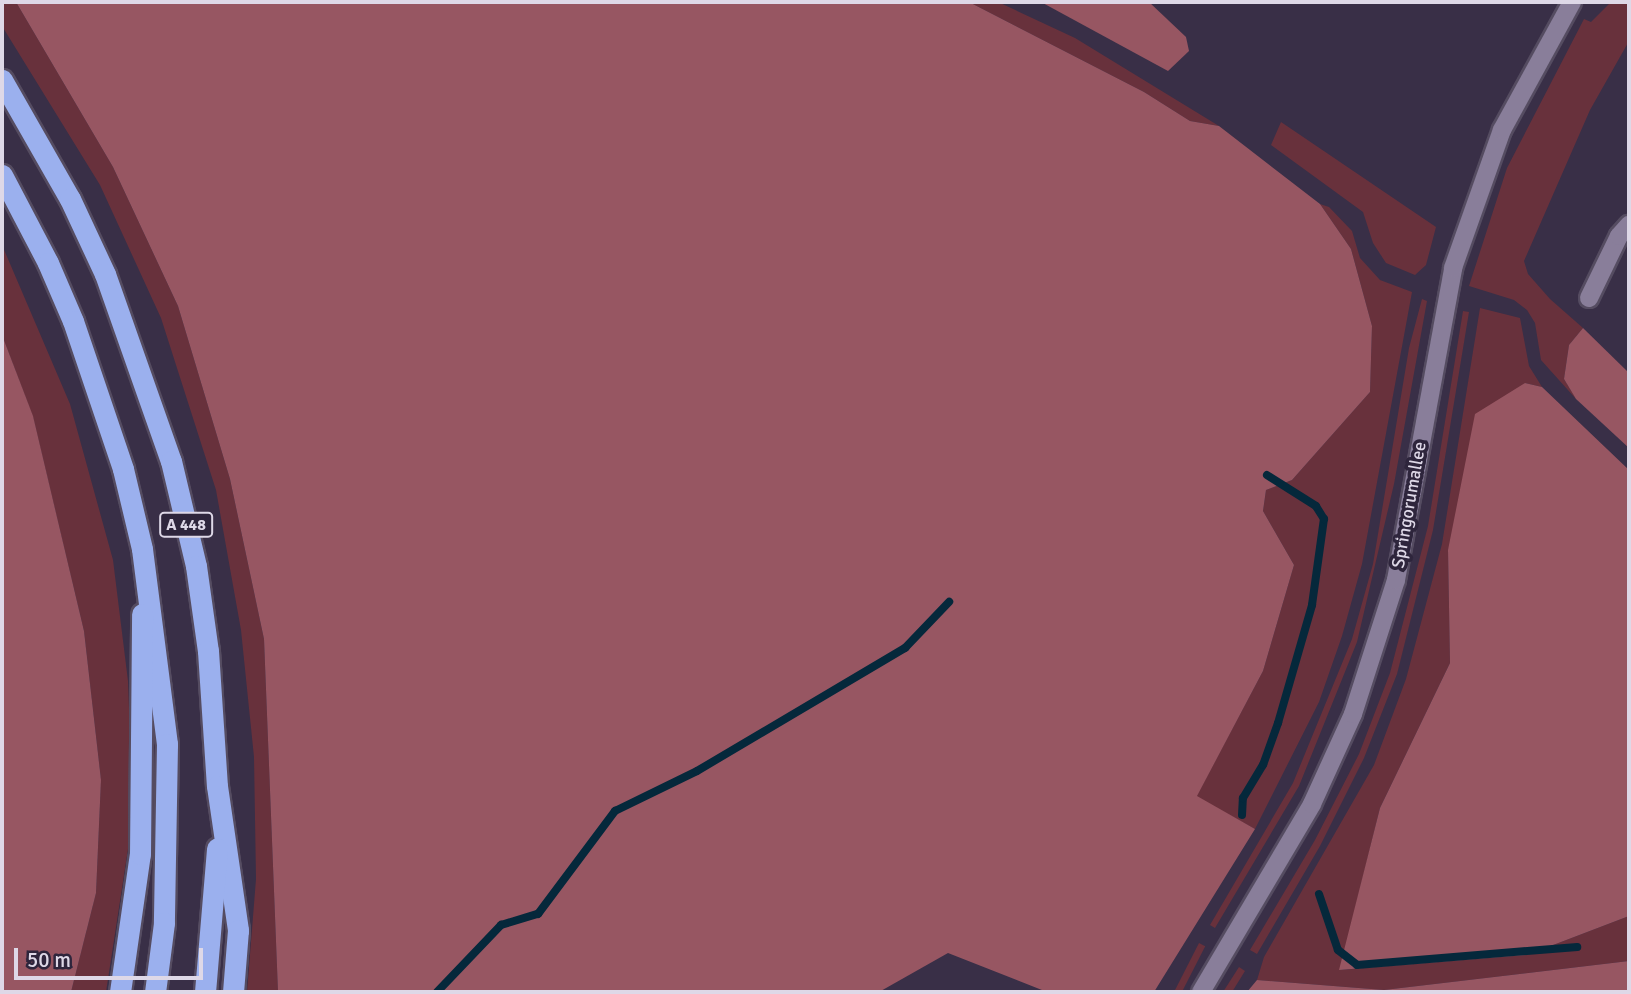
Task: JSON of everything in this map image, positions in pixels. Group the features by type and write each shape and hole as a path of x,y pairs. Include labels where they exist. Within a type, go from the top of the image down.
{"highway":[{"name":"A 448","path":"2,80 64,187 106,274 171,461 196,566 208,651 217,786 217,860 205,992"},
{"name":"A 448","path":"2,175 48,262 73,321 123,469 142,549 167,744 164,923 155,992"},
{"path":"120,992 140,841 142,549"},
{"path":"217,786 238,930 233,992"}],"street":[{"name":"Springorumallee","path":"1201,992 1312,804 1353,714 1396,580 1453,268 1502,131 1572,2"},
{"path":"1589,298 1619,236 1629,225"}],"shaded area":[{"path":"2,2 16,2 113,167 178,306 230,479 264,639 278,992 247,992 256,879 254,757 241,630 216,490 161,318 100,185 2,26"},
{"path":"16,2 969,2 1144,92 1190,121 1219,126 1320,204 1351,249 1372,326 1370,392 1292,480 1266,490 1263,511 1294,565 1263,671 1197,796 1255,829 1154,992 1047,992 948,953 879,992 278,992 264,639 230,479 178,306 113,167"},
{"path":"969,2 998,2 1075,38 1219,126 1190,121 1144,92"},
{"path":"1041,2 1149,2 1186,37 1189,51 1168,71"},
{"path":"1629,2 1629,41 1590,110 1524,261 1528,274 1550,299 1583,328 1569,345 1564,379 1576,399 1541,360 1535,323 1527,310 1514,300 1469,286 1507,168 1584,19 1591,22 1610,3"},
{"path":"1281,122 1436,227 1426,265 1415,275 1386,263 1373,243 1363,212 1271,145"},
{"path":"1320,204 1329,207 1352,231 1360,258 1380,280 1412,292 1362,564 1342,636 1319,702 1255,829 1196,797 1263,671 1294,565 1263,511 1266,490 1292,480 1370,392 1372,326 1351,249"},
{"path":"2,245 70,404 113,560 128,681 132,791 128,849 106,992 71,992 96,893 101,780 84,631 33,417 2,335"},
{"path":"1422,299 1427,301 1394,484 1357,642 1299,786 1215,928 1210,925 1293,783 1352,639 1373,564 1409,348"},
{"path":"1480,308 1520,318 1529,366 1542,387 1525,383 1448,550 1450,663 1380,808 1340,970 1527,955 1629,916 1629,961 1384,990 1257,980 1264,957 1374,765 1406,679 1442,544"},
{"path":"1463,311 1469,312 1433,530 1397,674 1364,758 1320,846 1257,954 1250,950 1315,840 1359,754 1390,673 1428,526"},
{"path":"1583,328 1629,373 1629,448 1576,399 1564,379 1569,345"},
{"path":"2,335 33,416 84,631 101,780 96,893 71,992 2,992"},
{"path":"1525,383 1542,387 1629,470 1629,916 1527,955 1339,970 1380,808 1450,663 1448,550 1475,414"},
{"path":"1199,943 1205,946 1182,992 1174,992"},
{"path":"1629,961 1629,992 1247,992 1257,980 1384,990"},
{"path":"1239,967 1245,971 1232,992 1223,992"}],"waterway":[{"path":"1242,815 1243,798 1263,765 1278,723 1312,605 1324,519 1316,506 1267,475"},
{"path":"437,992 501,925 538,914 615,811 697,771 905,648 949,602"},
{"path":"1319,894 1338,950 1357,965 1577,947"}]}
